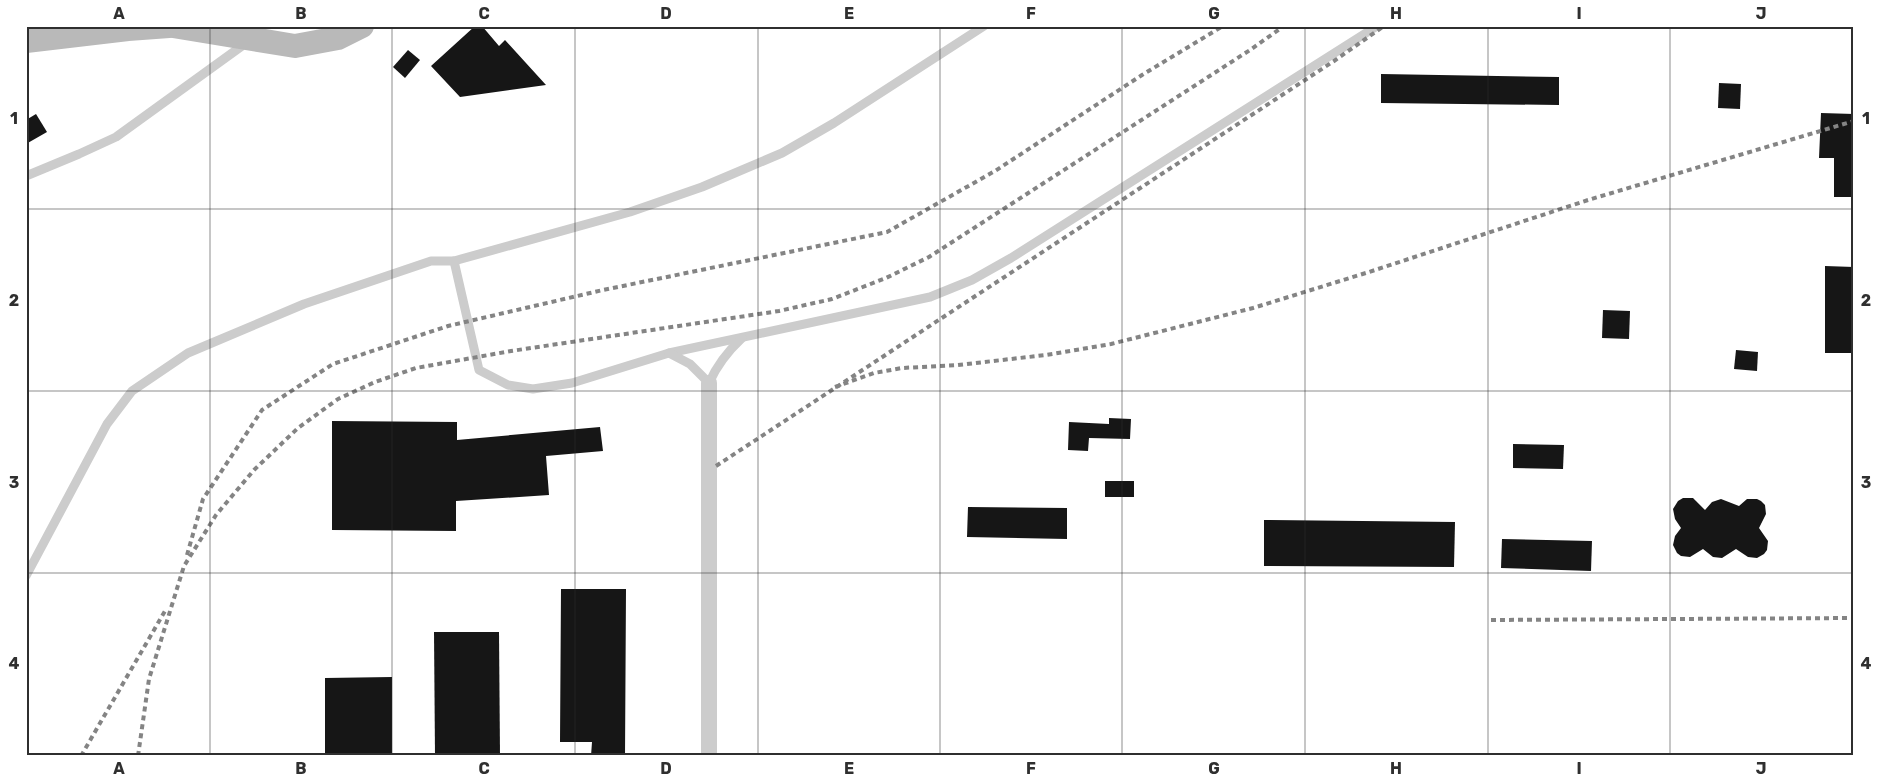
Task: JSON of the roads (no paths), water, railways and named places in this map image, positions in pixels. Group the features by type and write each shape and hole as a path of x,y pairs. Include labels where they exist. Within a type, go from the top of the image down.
{"main road":[{"path":"26,41 74,31 169,26"},
{"path":"173,26 294,46 338,38 362,26"}],"street":[{"path":"709,383 709,756"}],"lane":[{"path":"26,576 108,424 132,391 188,353 304,304 431,260 454,261 630,212 702,187 782,152 834,123 984,26"},
{"path":"454,261 479,370 508,385 533,389 572,383 669,354 930,297 972,280 1012,258 1377,26"},
{"path":"26,176 116,137 252,38"},
{"path":"669,354 690,364 709,383 718,364 730,349 744,337"}],"railway":[{"path":"187,555 203,499 262,410 333,364 448,326 603,290 887,232 995,171 1142,75 1223,26"},
{"path":"138,756 149,679 184,566 216,515 254,470 298,428 338,399 375,382 416,368 511,351 779,311 832,299 886,278 929,257 1250,50 1284,26"},
{"path":"716,466 1334,61 1384,26"},
{"path":"835,387 874,373 902,368 958,365 1046,355 1111,344 1253,308 1588,200 1854,121"},
{"path":"81,756 165,611"},
{"path":"1491,620 1854,618"}]}
